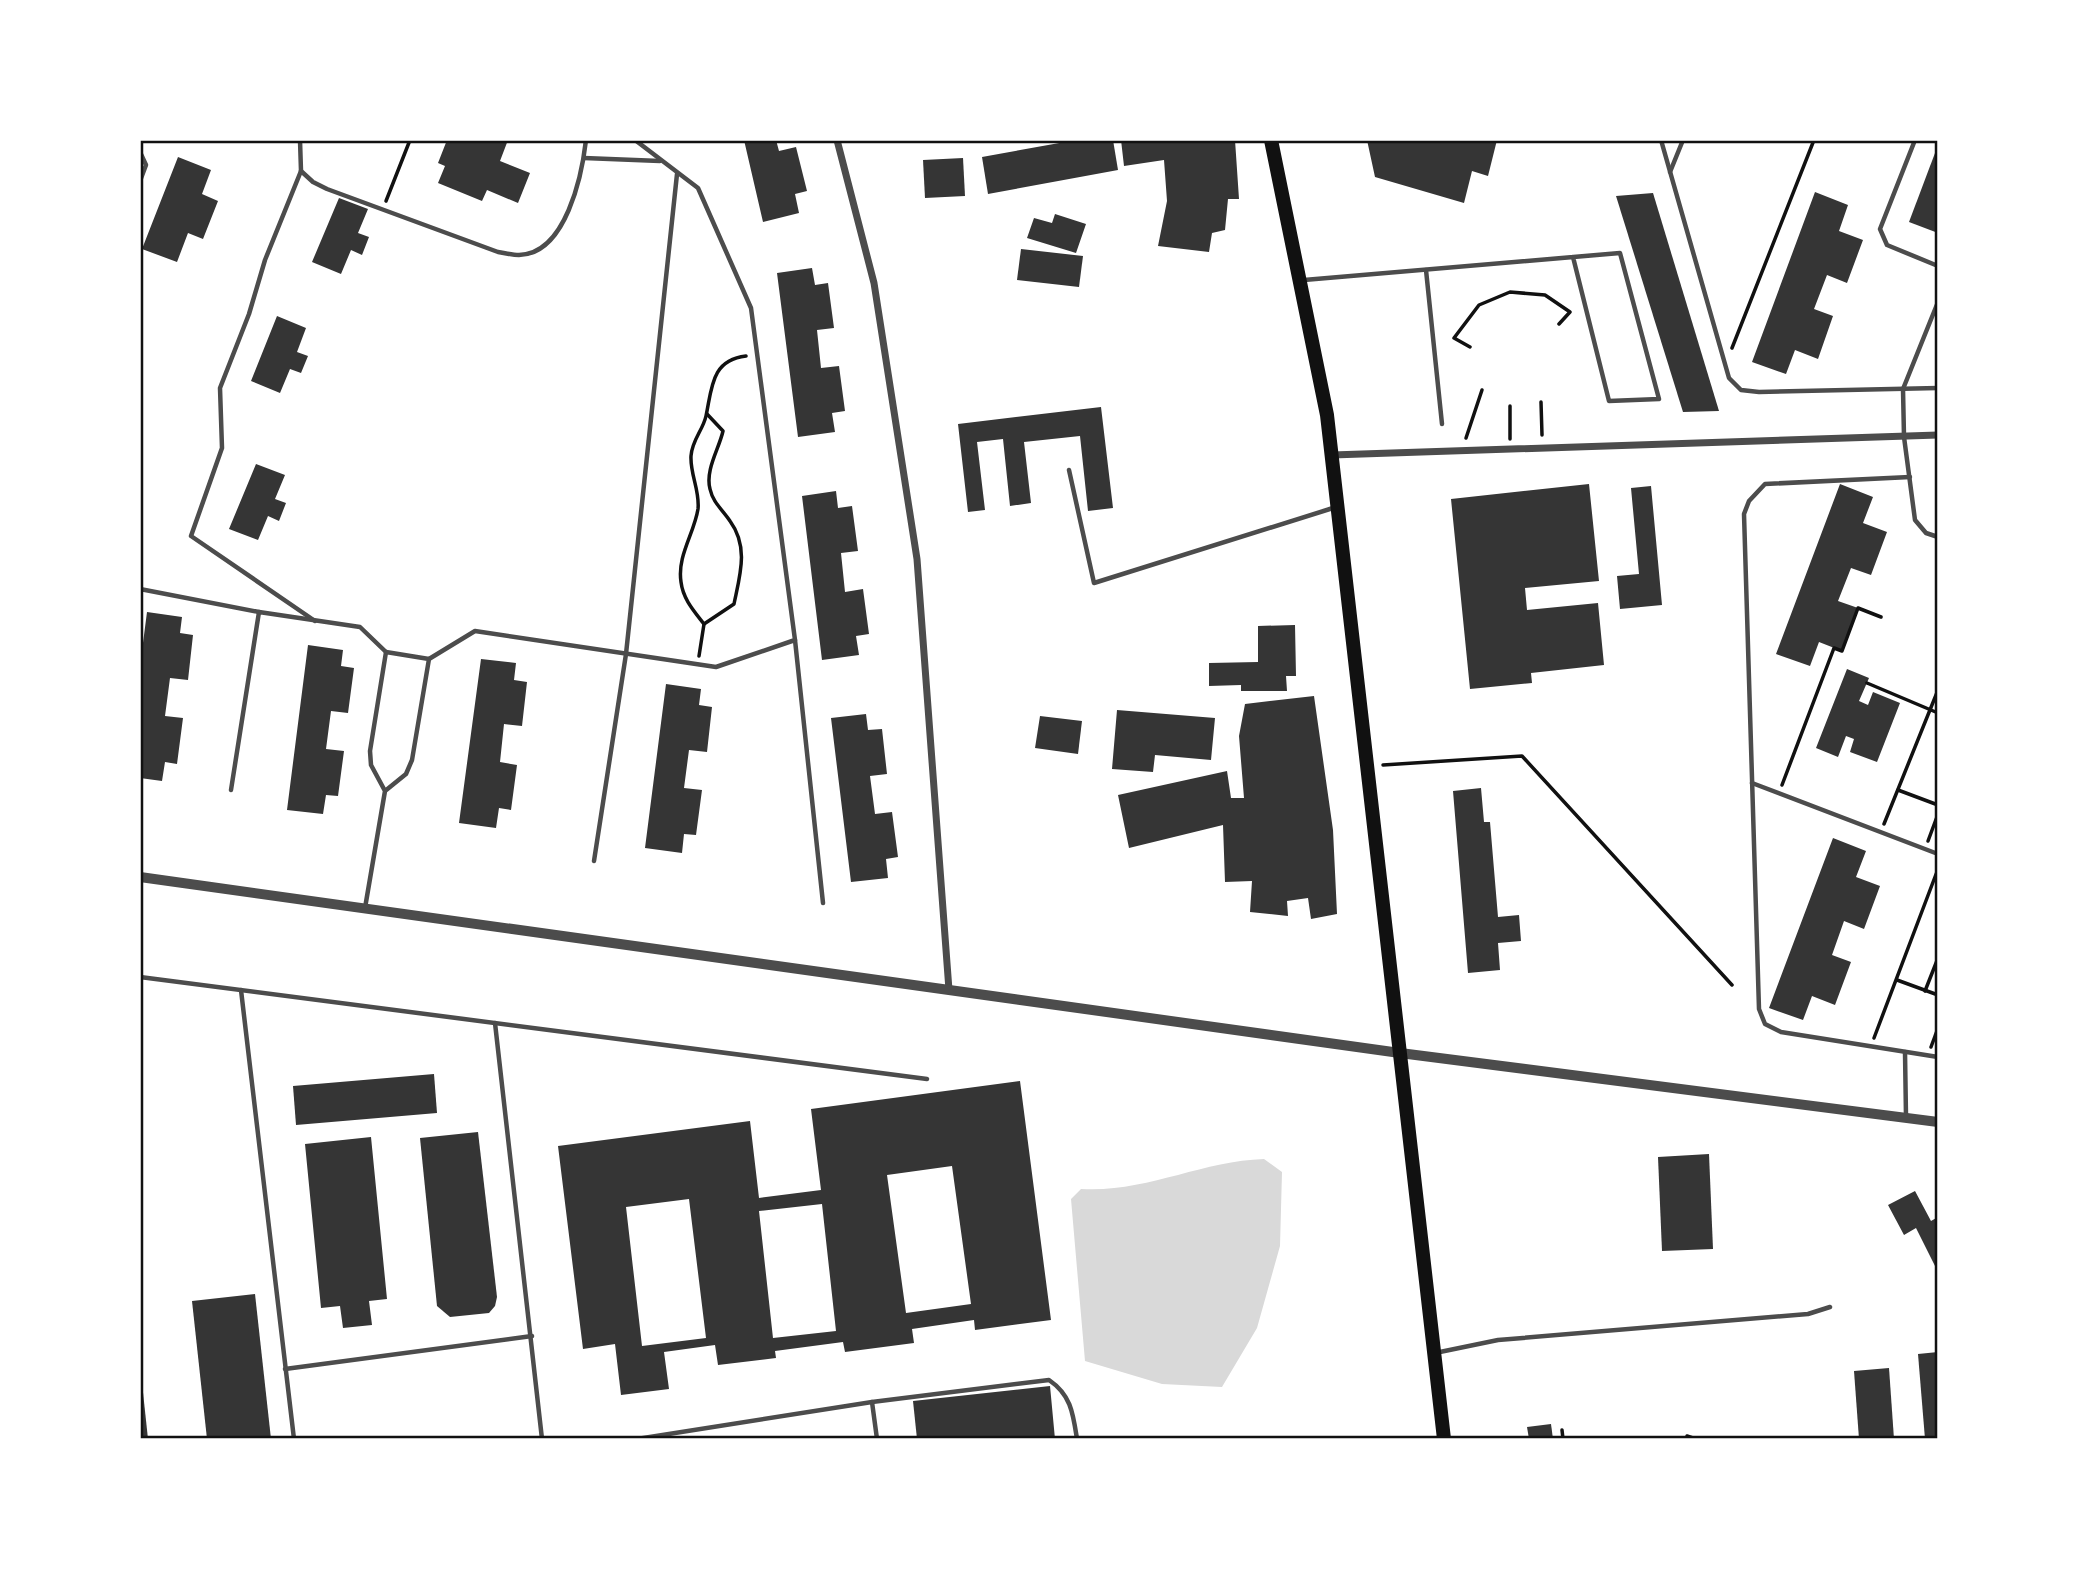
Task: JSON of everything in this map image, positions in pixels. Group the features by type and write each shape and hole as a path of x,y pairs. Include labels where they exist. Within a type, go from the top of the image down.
{"main road":[{"path":"1271,140 1327,415 1444,1439"}],"street":[{"path":"837,140 874,283 916,559 949,990"},
{"path":"1332,456 1938,435"},
{"path":"140,877 1400,1053 1938,1122"}],"lane":[{"path":"300,140 301,171 265,260 249,314 220,388 222,448 191,536 315,621"},
{"path":"301,171 313,182 383,209 498,252 522,255 550,241 565,218 581,181 586,140"},
{"path":"635,140 698,188 751,308 795,640 823,903"},
{"path":"1661,140 1725,366 1729,378 1741,390 1759,392 1938,388"},
{"path":"1670,173 1683,140"},
{"path":"1915,140 1880,229 1886,245 1938,266"},
{"path":"140,152 146,165 140,181"},
{"path":"584,158 660,161"},
{"path":"594,862 626,654 677,174"},
{"path":"1300,280 1620,253 1659,399 1609,401 1573,257"},
{"path":"1426,270 1442,424"},
{"path":"1938,302 1903,389 1904,436 1916,520 1926,533 1938,537"},
{"path":"1069,470 1094,583 1338,507"},
{"path":"1910,477 1765,484 1749,501 1744,514 1759,1009 1765,1024 1781,1032 1938,1057"},
{"path":"140,589 259,612 360,627 386,652 429,659 475,631 716,667 795,640"},
{"path":"231,790 259,612"},
{"path":"365,908 385,791 371,765 370,751 386,652"},
{"path":"385,791 406,774 412,760 429,659"},
{"path":"1752,783 1938,854"},
{"path":"140,976 927,1079"},
{"path":"241,990 294,1439"},
{"path":"495,1023 542,1439"},
{"path":"1905,1052 1906,1118"},
{"path":"1434,1353 1498,1340 1808,1314 1830,1307"},
{"path":"285,1369 531,1336"},
{"path":"637,1439 872,1402 1049,1380 1064,1391 1074,1419 1077,1439"},
{"path":"872,1402 877,1439"}],"path":[{"path":"383,209 410,140"},
{"path":"1725,366 1814,140"},
{"path":"1470,347 1454,338 1479,305 1510,292 1545,295 1570,312 1559,324"},
{"path":"698,665 704,624 687,603 681,581 682,552 695,526 699,502 691,458 694,440 706,414 713,376 726,362 744,355 758,358"},
{"path":"1461,451 1482,390"},
{"path":"1541,402 1542,448"},
{"path":"1510,406 1510,450"},
{"path":"704,624 734,604 743,544 730,520 717,506 710,489 709,475 723,431 718,422 706,414"},
{"path":"1779,793 1833,648 1842,651 1858,608 1881,617"},
{"path":"1867,683 1938,713"},
{"path":"1881,832 1938,690"},
{"path":"1367,766 1522,756 1732,985"},
{"path":"1898,790 1938,805"},
{"path":"1925,849 1938,814"},
{"path":"1871,1046 1938,869"},
{"path":"1925,990 1938,958"},
{"path":"1896,979 1938,995"},
{"path":"1928,1055 1938,1028"},
{"path":"1562,1430 1563,1439"},
{"path":"1687,1436 1696,1439"}],"shaded area":[{"path":"1264,1159 1282,1172 1280,1246 1257,1328 1222,1387 1162,1384 1085,1361 1071,1199 1081,1189 1128,1186 1218,1165"}],"building":[{"path":"447,140 508,140 500,161 530,173 518,203 487,190 482,201 438,183 445,166 438,163"},
{"path":"744,140 776,140 779,151 796,147 807,191 795,194 799,213 763,222"},
{"path":"1076,140 1113,140 1118,170 988,194 982,157"},
{"path":"1121,140 1235,140 1239,199 1228,199 1225,230 1212,233 1209,252 1158,246 1167,201 1164,160 1124,166"},
{"path":"1367,140 1497,140 1488,176 1472,171 1464,203 1375,177"},
{"path":"1938,145 1938,233 1909,222"},
{"path":"178,157 211,170 202,194 218,201 203,239 188,233 177,262 142,249"},
{"path":"963,158 965,196 925,198 923,160"},
{"path":"1815,192 1848,205 1839,231 1863,240 1847,283 1827,275 1814,309 1833,316 1818,359 1795,350 1786,374 1752,362"},
{"path":"1653,193 1719,411 1683,412 1616,196"},
{"path":"339,198 368,209 358,233 369,237 362,255 351,250 341,274 312,262"},
{"path":"1055,214 1086,224 1076,253 1027,238 1034,218 1052,223"},
{"path":"1021,249 1083,256 1079,287 1017,280"},
{"path":"812,268 815,285 828,283 834,328 817,330 821,368 839,366 845,411 832,413 835,432 798,437 777,273"},
{"path":"277,316 306,328 297,352 308,356 301,373 290,369 280,393 251,381"},
{"path":"1101,407 1113,508 1088,511 1080,436 1024,442 1031,503 1010,506 1003,439 977,442 985,510 968,512 958,424"},
{"path":"256,464 285,475 275,499 286,503 279,521 268,516 258,540 229,529"},
{"path":"1589,484 1599,581 1525,588 1527,610 1598,603 1604,665 1531,673 1532,683 1470,689 1451,499"},
{"path":"1840,484 1873,497 1863,523 1887,532 1871,575 1851,568 1838,601 1858,608 1842,651 1819,642 1810,666 1776,654"},
{"path":"1651,486 1662,605 1620,609 1617,576 1639,574 1631,488"},
{"path":"836,491 838,508 852,506 858,551 841,553 845,592 863,589 869,634 856,636 859,655 822,660 802,496"},
{"path":"147,612 182,617 180,633 193,635 188,680 170,678 165,716 183,718 177,764 165,762 162,781 140,778 140,666"},
{"path":"1295,625 1296,676 1286,676 1287,691 1241,691 1241,685 1209,686 1209,663 1258,662 1258,626"},
{"path":"308,645 343,650 341,666 354,668 348,713 331,711 326,749 344,751 338,796 326,795 323,814 287,810"},
{"path":"481,659 516,663 514,680 527,682 522,726 504,724 500,762 517,765 511,810 499,808 496,828 459,823"},
{"path":"1847,669 1869,678 1859,701 1868,705 1873,692 1900,703 1877,762 1850,752 1854,739 1846,736 1838,757 1816,748"},
{"path":"666,684 701,689 699,705 712,707 707,752 689,750 684,788 702,790 696,835 684,834 682,853 645,848"},
{"path":"1314,696 1333,830 1337,914 1311,919 1308,898 1287,901 1288,916 1250,912 1252,881 1225,882 1223,825 1129,848 1118,795 1227,771 1231,798 1244,798 1239,736 1245,704"},
{"path":"1117,710 1215,718 1211,760 1155,755 1153,772 1112,769"},
{"path":"866,714 868,730 882,729 887,774 870,776 875,814 892,812 898,857 886,859 888,878 851,882 831,718"},
{"path":"1040,716 1082,721 1078,754 1035,748"},
{"path":"1481,788 1484,822 1490,822 1498,917 1519,915 1521,941 1498,943 1500,970 1468,973 1453,791"},
{"path":"1833,838 1866,851 1856,877 1880,886 1864,929 1844,921 1832,955 1851,962 1835,1005 1812,996 1803,1020 1769,1008"},
{"path":"434,1074 437,1113 296,1125 293,1086"},
{"path":"1020,1081 1051,1320 975,1330 974,1320 912,1329 914,1343 845,1352 843,1342 775,1351 776,1358 718,1365 715,1345 664,1352 669,1389 621,1395 615,1344 583,1349 558,1146 750,1121 759,1198 821,1190 811,1109","holes":["952,1166 971,1304 906,1313 887,1175","689,1199 706,1338 642,1346 626,1207","822,1204 836,1331 773,1338 759,1211"]},
{"path":"478,1132 497,1297 495,1306 489,1313 450,1317 437,1306 420,1138"},
{"path":"371,1137 387,1299 369,1301 372,1325 343,1328 340,1306 321,1308 305,1144"},
{"path":"1709,1154 1713,1249 1662,1251 1658,1157"},
{"path":"1915,1191 1931,1221 1938,1217 1938,1272 1916,1228 1904,1235 1888,1205"},
{"path":"255,1294 271,1439 207,1439 192,1301"},
{"path":"1938,1352 1938,1439 1925,1439 1918,1354"},
{"path":"1889,1368 1894,1439 1859,1439 1854,1371"},
{"path":"142,1383 148,1439 140,1439"},
{"path":"1050,1386 1055,1439 917,1439 913,1401"},
{"path":"1551,1424 1553,1439 1529,1439 1527,1427"}]}
